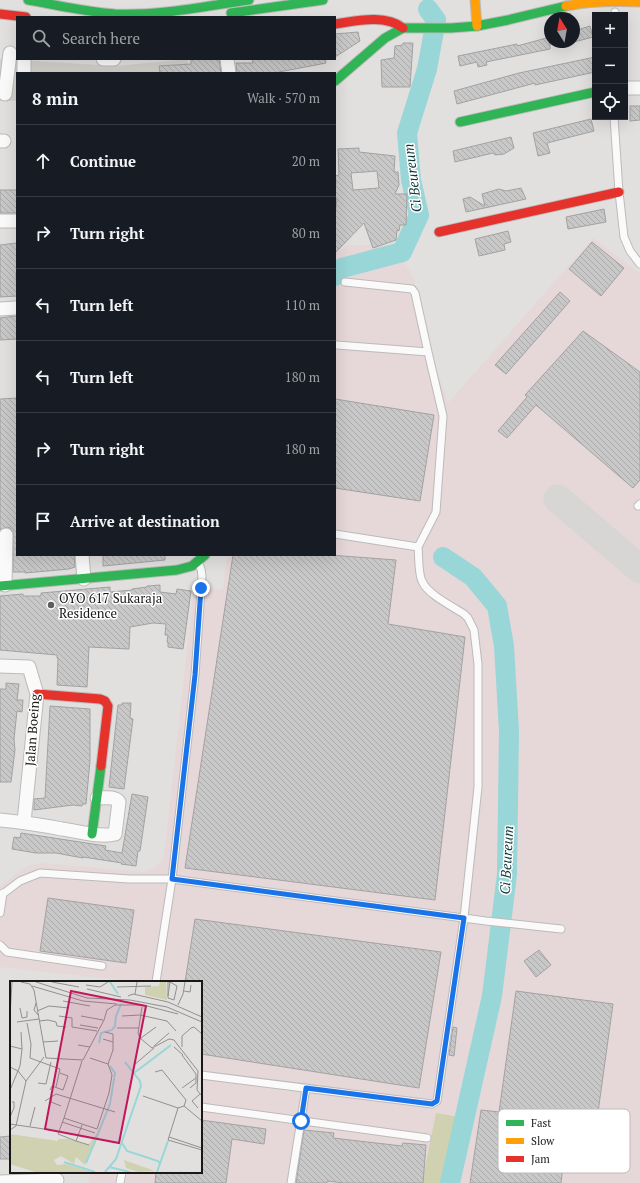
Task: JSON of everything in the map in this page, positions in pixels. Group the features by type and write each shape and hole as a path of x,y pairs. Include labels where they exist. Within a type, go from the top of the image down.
{"main road":[{"path":"28,0 116,14 156,13 249,0"},
{"path":"220,15 323,0"},
{"path":"477,26 475,5 480,0"},
{"path":"336,79 385,38 400,30 477,26 580,3 615,1 640,2"},
{"path":"615,1 615,12"},
{"path":"0,14 17,16"},
{"path":"336,24 350,22"},
{"path":"460,122 592,93"},
{"path":"440,232 619,192"},
{"path":"2,585 185,569 198,562 204,556"},
{"path":"37,694 100,699 108,706 92,834"}],"street":[{"path":"350,22 400,30"},
{"path":"7,94 9,53"},
{"path":"24,60 24,72"},
{"path":"227,60 229,72"},
{"path":"628,88 640,88"},
{"path":"0,221 16,221"},
{"path":"0,309 16,308"},
{"path":"2,585 6,535"},
{"path":"82,556 84,579"},
{"name":"Jalan Boeing","path":"0,666 29,667 37,694 24,822"},
{"path":"0,820 24,822 92,834 115,834 119,802 114,799 97,798"},
{"path":"0,1182 57,1180"}],"lane":[{"path":"614,120 619,192 624,237 630,251 640,264"},
{"path":"202,1075 432,1104 437,1101 464,918 478,787 478,664 474,630 468,618 425,587 421,580 418,547 436,512 443,416 415,293 412,289 345,282"},
{"path":"337,345 428,352"},
{"path":"336,534 418,547"},
{"path":"156,981 172,879 195,675 202,576 198,562"},
{"path":"0,913 2,894 20,881 40,873 128,880 172,879 561,930"},
{"path":"0,945 7,952 102,966"},
{"path":"291,1183 306,1088"},
{"path":"202,1107 427,1138"},
{"path":"120,1183 122,1173"}],"shaded area":[{"path":"0,59 116,66 188,60 189,72 16,72 16,101 0,101"},
{"path":"593,238 640,273 640,1183 88,1183 90,1173 202,1173 202,981 122,981 0,967 0,887 23,869 31,865 43,863 144,872 155,868 162,860 165,847 194,588 223,589 227,556 336,556 336,252 350,245 394,245 415,280 412,297 448,403"}],"green space":[{"path":"465,1085 469,1086 454,1183 422,1183 436,1113 459,1117"}],"building":[{"path":"590,26 592,37 580,40 580,29"},
{"path":"358,32 360,41 336,56 336,34"},
{"path":"544,39 544,48 550,49 486,62 487,65 478,67 477,62 460,66 458,56 517,44 517,46"},
{"path":"403,43 413,43 410,87 382,87 381,60 394,58 395,46 403,45"},
{"path":"592,58 592,73 535,85 535,83 457,104 454,91 519,73"},
{"path":"191,60 219,60 221,72 160,72 159,66 191,64"},
{"path":"252,60 325,60 326,63 279,72 237,72 236,63 253,63"},
{"path":"630,106 640,106 640,120 630,121"},
{"path":"591,119 594,131 547,143 550,153 538,156 533,133"},
{"path":"511,137 514,148 504,154 495,155 493,153 455,162 453,151"},
{"path":"359,148 359,152 395,156 394,172 398,172 399,185 395,194 407,194 406,225 400,225 399,231 397,230 396,240 373,248 364,223 336,252 336,176 339,175 338,149","holes":["377,171 379,188 353,190 351,173"]},
{"path":"521,188 526,199 466,212 463,199 470,197 485,206 482,194 499,189 506,191"},
{"path":"0,190 16,190 16,213 0,213"},
{"path":"604,209 606,222 568,229 566,217"},
{"path":"508,231 511,242 504,244 505,250 479,256 475,239"},
{"path":"592,242 624,268 601,296 569,269"},
{"path":"16,243 16,296 0,297 0,245"},
{"path":"560,292 570,301 506,374 495,365"},
{"path":"16,316 16,339 0,340 0,318"},
{"path":"583,331 640,372 640,480 633,488 536,405 507,438 498,431 527,397 525,395"},
{"path":"16,398 16,556 74,556 75,567 69,569 25,573 13,572 13,532 7,527 0,530 0,399"},
{"path":"336,399 434,415 420,501 336,488"},
{"path":"336,555 396,560 388,624 465,637 435,900 185,868 233,556"},
{"path":"103,556 165,556 165,560 103,566"},
{"path":"160,585 160,592 176,594 177,589 191,591 183,649 168,647 168,635 165,635 166,624 153,623 130,627 129,649 89,647 87,687 57,685 57,655 0,650 0,596 23,594 23,596 41,596 41,593 110,587 110,592"},
{"path":"6,683 19,684 17,700 23,700 22,712 17,711 14,739 15,750 11,782 0,782 0,689 6,689"},
{"path":"122,703 131,703 130,718 133,719 124,789 109,787 118,705 122,705"},
{"path":"50,706 90,709 90,761 86,804 82,804 82,806 73,805 34,810 34,799 45,798"},
{"path":"132,794 148,797 140,851 138,851 136,866 56,853 36,853 12,849 14,837 20,838 21,833 106,846 105,850 122,853"},
{"path":"48,898 134,910 126,963 40,951"},
{"path":"195,919 441,952 419,1088 202,1054 202,981 185,981"},
{"path":"539,950 551,965 536,977 524,961"},
{"path":"516,991 613,1004 598,1109 499,1109"},
{"path":"453,1027 457,1028 454,1056 449,1055"},
{"path":"481,1110 498,1112 498,1173 562,1173 561,1183 470,1183"},
{"path":"202,1120 266,1129 264,1144 232,1139 226,1183 155,1183 156,1173 202,1173"},
{"path":"304,1130 334,1133 333,1138 402,1146 403,1143 426,1145 423,1183 344,1183 327,1181 327,1183 296,1183"},
{"path":"10,1136 10,1159 0,1159 0,1137"}],"waterway":[{"name":"Ci Beureum","path":"336,275 342,268 402,252 419,215 411,180 407,133 427,69 436,20 428,9"},
{"name":"Ci Beureum","path":"443,557 473,577 497,606 504,646 509,731 507,874 492,996 450,1183"}],"taxiway":[{"path":"558,499 640,569"}],"traffic: fast":[{"path":"28,0 93,12 115,14 149,14 249,0"},
{"path":"231,13 323,0"},
{"path":"336,80 385,38 403,28 451,28 477,26 566,6"},
{"path":"460,122 592,93"},
{"path":"0,586 177,570 192,566 204,556"},
{"path":"92,834 101,766"}],"traffic: slow":[{"path":"475,0 477,26"},
{"path":"566,6 603,2 640,2"}],"traffic: jam":[{"path":"0,14 17,16"},
{"path":"336,24 361,20 379,20 388,21 403,28"},
{"path":"439,232 619,192"},
{"path":"37,694 100,699 105,701 108,706 101,766"}],"place":[{"name":"OYO 617 Sukaraja Residence","path":"51,605"}],"route":[{"path":"201,588 195,675 172,879 464,918 437,1101 432,1104 306,1088 301,1121"}]}
